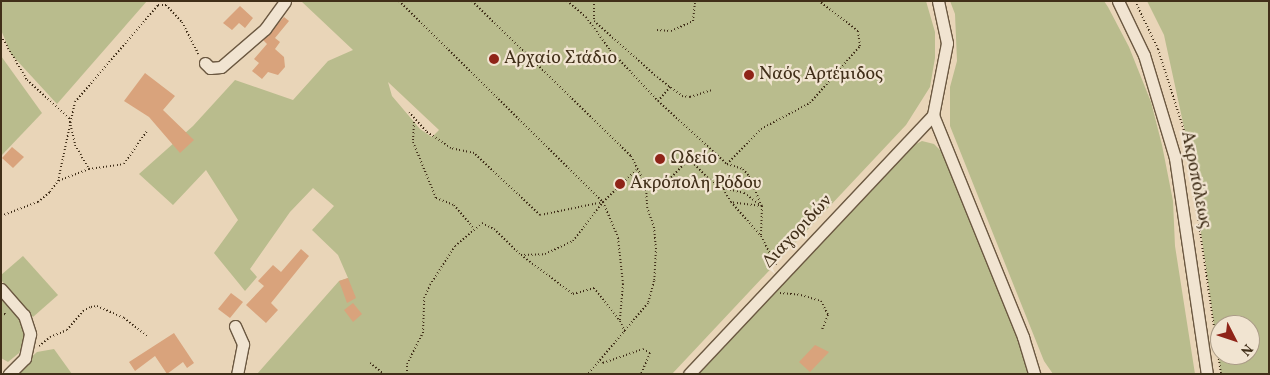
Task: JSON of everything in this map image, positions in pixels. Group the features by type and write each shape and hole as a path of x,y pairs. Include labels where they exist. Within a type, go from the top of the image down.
{"street":[{"path":"205,63 210,68 221,68 265,29 285,1"},
{"path":"938,1 947,43 932,115 1023,337 1034,374"},
{"name":"Ακροπόλεως","path":"1118,1 1144,54 1176,158 1207,374"},
{"name":"Διαγοριδών","path":"689,374 932,115"},
{"path":"1,289 24,315 30,334 28,351 19,366 9,374"},
{"path":"235,326 243,344 237,374"}],"path":[{"path":"399,1 603,202 618,238 623,284 620,321"},
{"path":"472,1 630,156 646,186 647,207 654,227 656,248 654,281 648,303 588,374"},
{"path":"567,1 586,17 610,50 658,101 728,164 743,169 749,176 762,206 761,236"},
{"path":"594,1 594,21 657,77 682,96 690,97 704,90 711,90"},
{"path":"657,30 671,32 693,21 695,1"},
{"path":"728,164 760,129 810,103 860,46 858,31 819,1"},
{"path":"58,181 69,118 75,102 158,5 166,5 182,22 191,44 205,63"},
{"path":"1,36 27,80 69,118 75,145 89,169"},
{"path":"658,101 671,86"},
{"path":"409,112 414,121 451,148 474,153 540,215 603,202"},
{"path":"414,121 413,142 436,198 454,206 473,228"},
{"path":"1,216 38,202 58,181 89,169 124,164 147,131"},
{"path":"646,186 662,188 689,159 710,180 723,188 744,193 762,206"},
{"path":"521,255 545,254 573,241 603,202 636,170"},
{"path":"723,188 731,202 761,236 775,265"},
{"path":"731,202 762,206"},
{"path":"407,374 407,364 424,333 424,298 456,246 473,228 487,224 521,255 573,294 594,288 620,321 625,332"},
{"path":"768,290 801,294 821,301 828,315 822,330"},
{"path":"28,351 67,330 83,311 98,306 124,318 148,337"},
{"path":"600,360 603,363 643,349 650,353 641,374"},
{"path":"370,363 384,374"}],"green space":[{"path":"1,1 147,1 57,104 11,54 1,30"},
{"name":"Ακρόπολη Ρόδου","path":"301,1 926,1 935,32 935,58 930,87 906,125 672,374 257,374 339,281 348,278 338,255 312,230 334,206 313,188 290,212 250,269 257,277 245,291 214,253 238,220 206,170 173,205 139,174 193,126 235,80 293,100 328,61 353,50","holes":["388,82 439,130 432,137 420,129 392,96"]},
{"path":"950,1 1104,1 1108,7 1129,47 1151,102 1162,145 1173,201 1175,246 1195,374 1053,374 1044,361 950,126 950,87 957,61 955,14"},
{"path":"1147,1 1269,1 1269,374 1221,374 1220,365 1260,365 1260,315 1213,315 1190,155 1164,35"},
{"path":"1,56 42,113 1,156"},
{"path":"922,141 934,144 945,155 1032,374 696,374 908,148"},
{"path":"23,256 58,295 33,317 1,280 1,275"},
{"path":"1,290 24,320 25,341 19,353 8,362 1,358"},
{"path":"54,349 72,374 12,374 37,352"}],"building":[{"path":"240,6 253,18 245,28 239,23 232,30 223,23"},
{"path":"284,17 289,21 275,38 280,42 275,49 284,57 285,67 278,75 268,72 262,79 252,71 259,63 254,59 267,44 263,40"},
{"path":"145,73 175,96 163,110 194,140 180,153 149,117 124,101"},
{"path":"12,147 24,157 13,168 2,158"},
{"path":"301,249 309,256 271,303 278,310 266,323 246,305 264,286 258,281 273,265 281,272"},
{"path":"348,278 356,298 347,303 339,281"},
{"path":"231,293 243,302 230,318 218,309"},
{"path":"353,303 362,314 353,322 344,310"},
{"path":"174,333 194,363 187,368 183,362 167,374 155,356 135,371 129,362"},
{"path":"815,345 829,352 810,372 799,362"}],"place":[{"name":"Αρχαίο Στάδιο","path":"494,59"},
{"name":"Ναός Αρτέμιδος","path":"749,75"},
{"name":"Ωδείο","path":"660,159"},
{"name":"Ακρόπολη Ρόδου","path":"620,184"}]}
